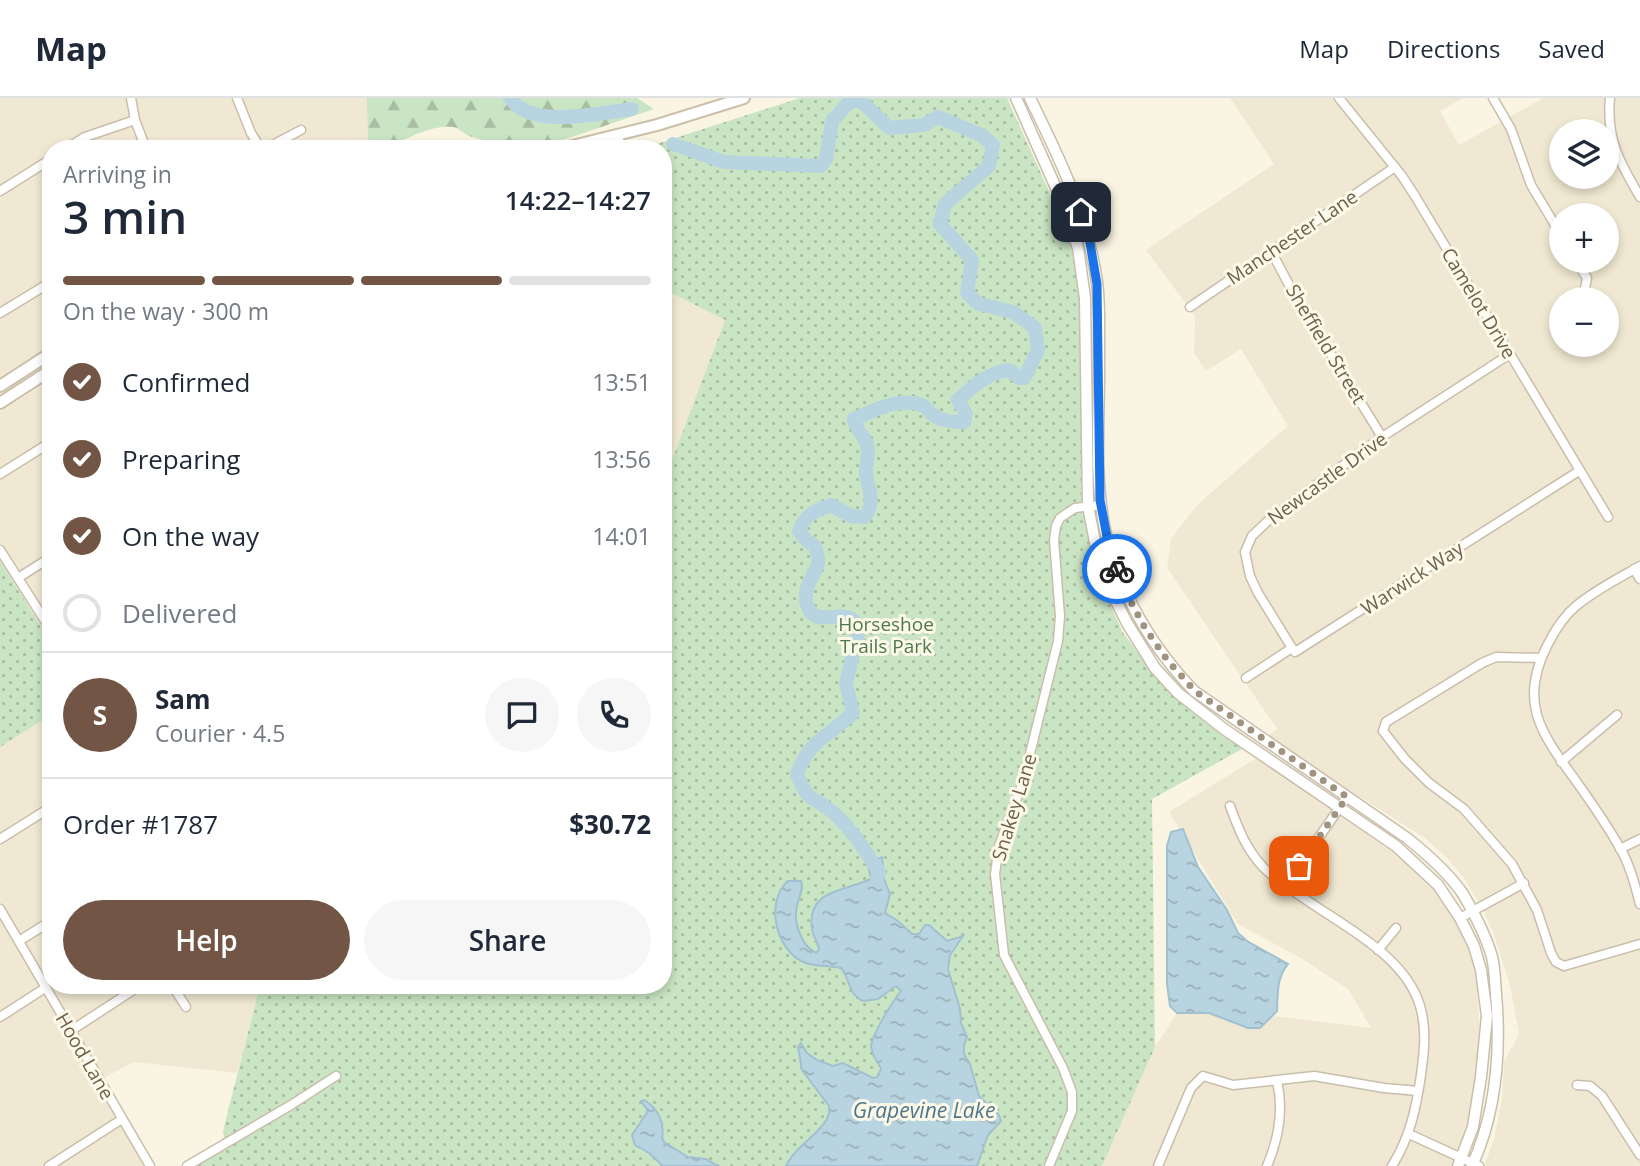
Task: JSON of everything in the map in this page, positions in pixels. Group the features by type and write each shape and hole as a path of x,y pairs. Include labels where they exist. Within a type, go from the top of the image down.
{"main road":[{"path":"596,140 657,125 744,98"},
{"path":"619,140 657,125"},
{"path":"0,386 42,359"},
{"path":"0,403 42,376"}],"street":[{"path":"131,98 135,121 142,140"},
{"path":"237,98 256,140"},
{"path":"1016,98 1074,230 1083,274 1088,506 1097,552 1112,593 1155,668 1178,693 1207,717 1396,846 1426,872 1460,918 1474,946 1481,970 1487,1016 1482,1077 1473,1127 1460,1162"},
{"path":"1030,98 1075,195 1090,243 1097,284 1101,505 1108,542 1124,589 1145,628 1182,678 1212,705 1433,858 1462,892 1491,955 1499,1030 1488,1123 1475,1165 1460,1162 1409,1134"},
{"name":"Camelot Drive","path":"1339,98 1415,196 1608,517"},
{"path":"1493,98 1511,129 1531,185 1549,215"},
{"path":"1610,98 1609,121 1614,147 1640,197"},
{"path":"80,140 135,121"},
{"path":"281,140 301,130"},
{"path":"0,191 42,165"},
{"name":"Manchester Lane","path":"1190,307 1395,167"},
{"path":"1631,181 1640,175"},
{"name":"Sheffield Street","path":"1271,251 1382,437"},
{"path":"0,313 42,287"},
{"name":"Newcastle Drive","path":"1292,648 1250,576 1245,552 1252,536 1271,518 1382,437 1510,354"},
{"path":"0,474 42,448"},
{"name":"Warwick Way","path":"1247,678 1292,648 1295,652 1579,471"},
{"name":"Snakey Lane","path":"1049,1166 1072,1111 1072,1093 1063,1069 1004,954 995,874 999,846 1023,782 1058,641 1059,616 1054,551 1056,526 1068,511 1101,505"},
{"path":"0,550 42,616"},
{"path":"18,578 42,563"},
{"path":"1640,579 1637,567 1576,606 1554,633 1541,658 1533,691 1541,730 1620,849 1631,872 1640,904"},
{"path":"1541,658 1491,659 1386,722 1383,729 1405,759 1429,783 1464,809 1512,864 1524,883 1556,962 1564,966 1640,944"},
{"path":"1562,762 1617,715"},
{"path":"1285,886 1347,797"},
{"path":"1230,806 1240,832 1256,860 1285,886 1378,950 1405,978 1420,1006 1424,1026 1424,1055 1418,1091 1409,1134 1392,1166"},
{"path":"0,839 42,813"},
{"path":"1620,849 1640,839"},
{"path":"1460,918 1524,883"},
{"name":"Hood Lane","path":"0,909 42,983"},
{"path":"19,941 42,927"},
{"path":"1378,950 1396,928"},
{"path":"0,1017 42,990"},
{"name":"Hood Lane","path":"49,994 150,1166"},
{"path":"72,1030 127,994"},
{"path":"178,994 186,1007"},
{"path":"187,1166 336,1076"},
{"path":"1158,1166 1191,1088 1203,1076 1233,1085 1314,1076 1418,1091"},
{"path":"1267,1166 1277,1142 1280,1122 1277,1081"},
{"path":"1577,1086 1590,1086 1602,1096 1640,1155"},
{"path":"49,1166 122,1119"}],"shaded area":[{"path":"0,98 367,98 368,140 42,140 42,353 0,379"},
{"path":"1230,98 1463,98 1440,111 1459,145 1543,98 1640,98 1640,1166 1484,1166 1494,1139 1502,1098 1504,1062 1519,1034 1510,985 1493,932 1482,908 1464,878 1426,839 1266,737 1277,729 1167,568 1171,538 1199,503 1288,426 1241,349 1206,371 1194,353 1195,316 1146,250 1274,164"},
{"path":"672,294 725,320 672,461"},
{"path":"42,386 42,628 0,561 0,412"},
{"path":"42,721 42,994 258,994 237,1073 134,1062 96,1082 147,1166 0,1166 0,747"},
{"path":"1258,757 1422,872 1446,905 1472,953 1480,1034 1471,1114 1453,1166 1102,1166 1155,1047 1177,1013 1209,1013 1247,1028 1260,1028 1274,1016 1371,1028 1348,989 1304,960 1238,924 1169,812"}],"green space":[{"path":"367,98 637,98 654,109 563,140 483,140 453,127 442,127 402,140 368,140"},
{"name":"Horseshoe Trails Park","path":"800,98 1007,98 1062,220 1076,263 1081,318 1081,492 1088,536 1104,591 1123,633 1166,689 1242,749 1152,799 1155,1047 1102,1166 977,1166 984,1144 999,1115 979,1096 970,1064 964,1054 967,1037 955,999 949,966 959,936 948,941 929,925 925,925 919,934 912,934 885,913 889,888 884,879 885,871 871,875 871,879 813,936 819,950 816,953 802,940 796,923 797,904 803,886 776,924 784,944 804,963 841,968 847,974 848,983 878,999 896,986 901,991 875,1038 873,1053 881,1068 879,1077 873,1078 843,1063 833,1066 817,1060 807,1053 801,1043 802,1070 829,1106 829,1114 820,1129 786,1166 718,1166 688,1157 664,1142 661,1138 660,1120 646,1107 647,1116 639,1122 641,1150 649,1153 663,1166 197,1166 226,1149 223,1131 258,994 672,994 672,460 725,320 672,294 672,140 669,140"},
{"path":"0,561 42,628 42,721 0,747"}],"water":[{"path":"1183,829 1198,867 1227,910 1238,933 1288,964 1280,981 1277,1011 1260,1028 1248,1028 1209,1013 1177,1013 1170,1006 1167,984 1167,846 1171,832"},
{"name":"Grapevine Lake","path":"882,857 884,879 890,894 885,913 912,934 919,934 925,925 929,925 947,941 963,936 950,955 948,969 967,1037 964,1054 970,1064 979,1096 999,1115 1001,1121 988,1135 977,1166 786,1166 797,1150 826,1121 829,1114 829,1106 802,1070 798,1047 801,1043 807,1053 833,1066 843,1063 873,1078 878,1077 881,1068 872,1053 872,1042 901,991 896,986 878,999 863,1001 854,994 841,968 807,964 793,956 776,924 777,900 788,881 801,881 796,910 797,926 805,943 816,953 819,950 812,929 815,906 830,894 871,879 868,865"},
{"path":"644,1100 659,1116 664,1142 688,1157 706,1159 718,1166 663,1166 635,1145 632,1135 648,1111 641,1101"}],"waterway":[{"path":"510,98 520,108 549,117 584,116 632,109"},
{"path":"673,144 724,162 821,166 826,159 832,121 850,101 861,101 889,128 924,125 938,117 981,135 993,145 989,166 945,204 940,224 972,260 967,293 979,304 1013,312 1035,328 1038,350 1024,378 1019,378 1009,370 995,373 975,385 958,400 966,414 964,422 943,420 924,406 915,403 888,405 854,419 868,447 866,473 871,501 868,511 865,517 851,516 831,505 811,514 799,531 815,546 818,559 807,590 809,609 819,617 846,617 860,626 846,683 853,713 807,753 797,774 810,797 831,810 855,836 879,872 877,879"}],"way so far":[{"path":"1117,569 1124,589 1145,628 1168,661 1195,691 1347,797 1299,866"}],"route":[{"path":"1081,212 1097,284 1100,500 1108,542 1117,569"}]}
